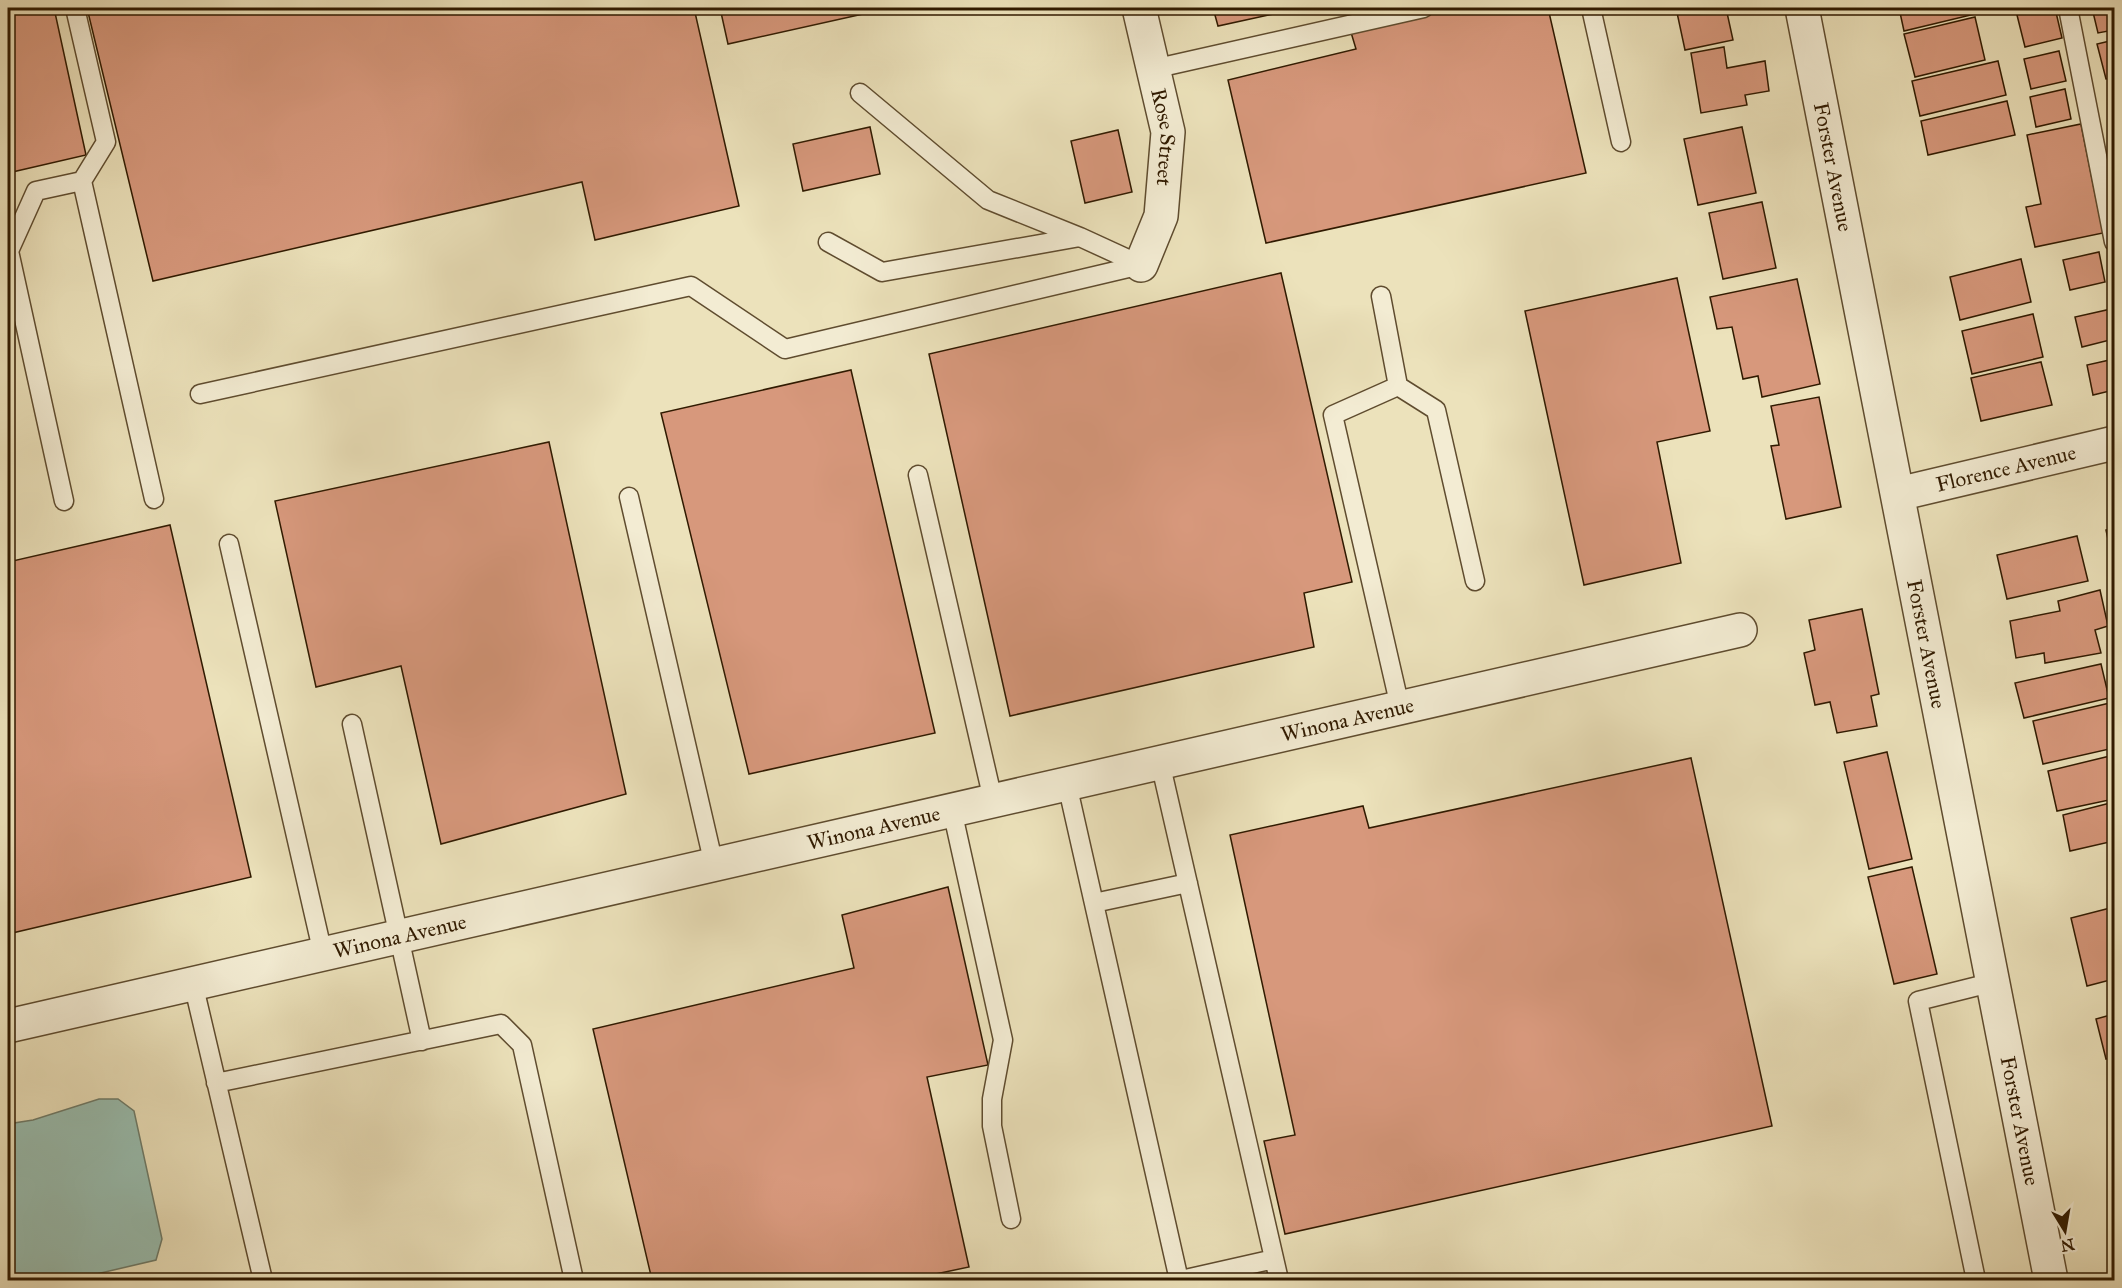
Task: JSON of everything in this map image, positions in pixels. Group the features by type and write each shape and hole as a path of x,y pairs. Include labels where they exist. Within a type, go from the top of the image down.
{"street":[{"name":"Rose Street","path":"1139,8 1168,132 1161,216 1141,265"},
{"name":"Forster Avenue","path":"1802,8 2051,1281"},
{"name":"Florence Avenue","path":"1898,494 2115,443"},
{"name":"Winona Avenue","path":"8,1026 1740,630"}],"lane":[{"path":"75,8 106,142 82,181 154,499"},
{"path":"1153,69 1424,8"},
{"path":"1591,8 1621,142"},
{"path":"2068,8 2115,242"},
{"path":"860,93 988,200 1080,237 1141,265"},
{"path":"64,501 8,251 36,191 82,181"},
{"path":"828,242 882,272 1080,237"},
{"path":"200,394 691,286 785,349 1141,265"},
{"path":"1382,296 1398,386 1436,410 1475,581"},
{"path":"1398,386 1333,415 1400,707"},
{"path":"918,475 993,801"},
{"path":"629,497 714,864"},
{"path":"229,544 323,954"},
{"path":"352,724 422,1041"},
{"path":"1160,762 1279,1281"},
{"path":"1067,784 1180,1281 1274,1259"},
{"path":"952,810 1003,1041 992,1099 992,1126 1011,1219"},
{"path":"1094,903 1188,883"},
{"path":"1976,1281 1918,1001 1994,982"},
{"path":"193,983 263,1281"},
{"path":"216,1083 501,1024 522,1045 574,1281"}],"shaded area":[{"path":"99,1099 118,1099 134,1111 162,1239 156,1260 71,1280 8,1280 8,1124 33,1120"}],"building":[{"path":"8,8 54,8 86,155 8,173"},
{"path":"87,8 694,8 739,206 595,240 582,182 153,281"},
{"path":"720,8 890,8 728,44"},
{"path":"1213,8 1301,8 1218,26"},
{"path":"1445,8 1548,8 1586,173 1266,243 1228,80 1356,49 1350,29"},
{"path":"1676,8 1726,8 1733,40 1685,50"},
{"path":"1899,8 1974,8 1975,14 1904,31"},
{"path":"2055,8 2062,38 2025,47 2016,11"},
{"path":"2092,8 2114,8 2114,30 2098,33"},
{"path":"1975,17 1985,60 1915,77 1904,34"},
{"path":"2114,40 2114,78 2106,79 2097,44"},
{"path":"1724,47 1727,68 1765,61 1769,91 1745,95 1747,105 1701,113 1691,53"},
{"path":"2059,51 2066,81 2031,89 2024,59"},
{"path":"1998,61 2006,95 1920,116 1912,81"},
{"path":"2065,89 2071,119 2036,127 2030,97"},
{"path":"2007,101 2015,135 1928,155 1921,121"},
{"path":"2081,124 2103,233 2035,247 2026,207 2041,204 2027,135"},
{"path":"870,127 880,174 803,191 793,144"},
{"path":"1742,127 1756,193 1698,205 1684,139"},
{"path":"1118,130 1132,192 1085,203 1071,141"},
{"path":"1762,202 1776,268 1723,279 1709,213"},
{"path":"2099,252 2105,282 2070,290 2063,260"},
{"path":"2021,259 2031,302 1960,320 1950,277"},
{"path":"1281,273 1352,582 1304,593 1314,647 1010,716 929,354"},
{"path":"1677,278 1710,431 1657,442 1681,563 1584,585 1525,311"},
{"path":"1797,279 1820,384 1762,397 1758,376 1743,379 1732,327 1717,329 1710,297"},
{"path":"2111,309 2114,339 2082,347 2075,317"},
{"path":"2033,314 2043,357 1972,374 1962,331"},
{"path":"2114,359 2114,390 2093,395 2087,365"},
{"path":"2041,362 2052,405 1981,421 1971,378"},
{"path":"851,370 935,733 749,774 661,413"},
{"path":"1819,397 1841,507 1786,519 1771,446 1779,445 1771,406"},
{"path":"549,442 626,794 441,844 401,666 316,687 275,501"},
{"path":"170,525 251,877 8,934 8,562"},
{"path":"2114,528 2114,567 2106,530"},
{"path":"2077,536 2088,581 2007,599 1997,555"},
{"path":"2100,590 2108,626 2095,630 2101,653 2045,663 2044,653 2016,658 2010,621 2060,611 2058,601"},
{"path":"1862,609 1879,694 1871,696 1877,726 1837,733 1830,702 1815,705 1804,653 1815,650 1809,620"},
{"path":"2101,664 2109,698 2024,718 2015,683"},
{"path":"2114,702 2114,748 2043,764 2033,721"},
{"path":"1887,752 1912,859 1869,869 1844,762"},
{"path":"2114,755 2114,799 2057,811 2048,771"},
{"path":"1691,758 1772,1126 1285,1234 1264,1141 1295,1135 1230,835 1363,806 1369,828"},
{"path":"2114,802 2114,841 2070,851 2063,815"},
{"path":"1912,867 1937,974 1894,984 1868,877"},
{"path":"948,887 988,1065 927,1077 969,1267 907,1280 652,1280 593,1029 854,968 842,915"},
{"path":"2114,907 2114,979 2087,986 2071,918"},
{"path":"2114,1014 2114,1057 2106,1059 2096,1019"}]}
